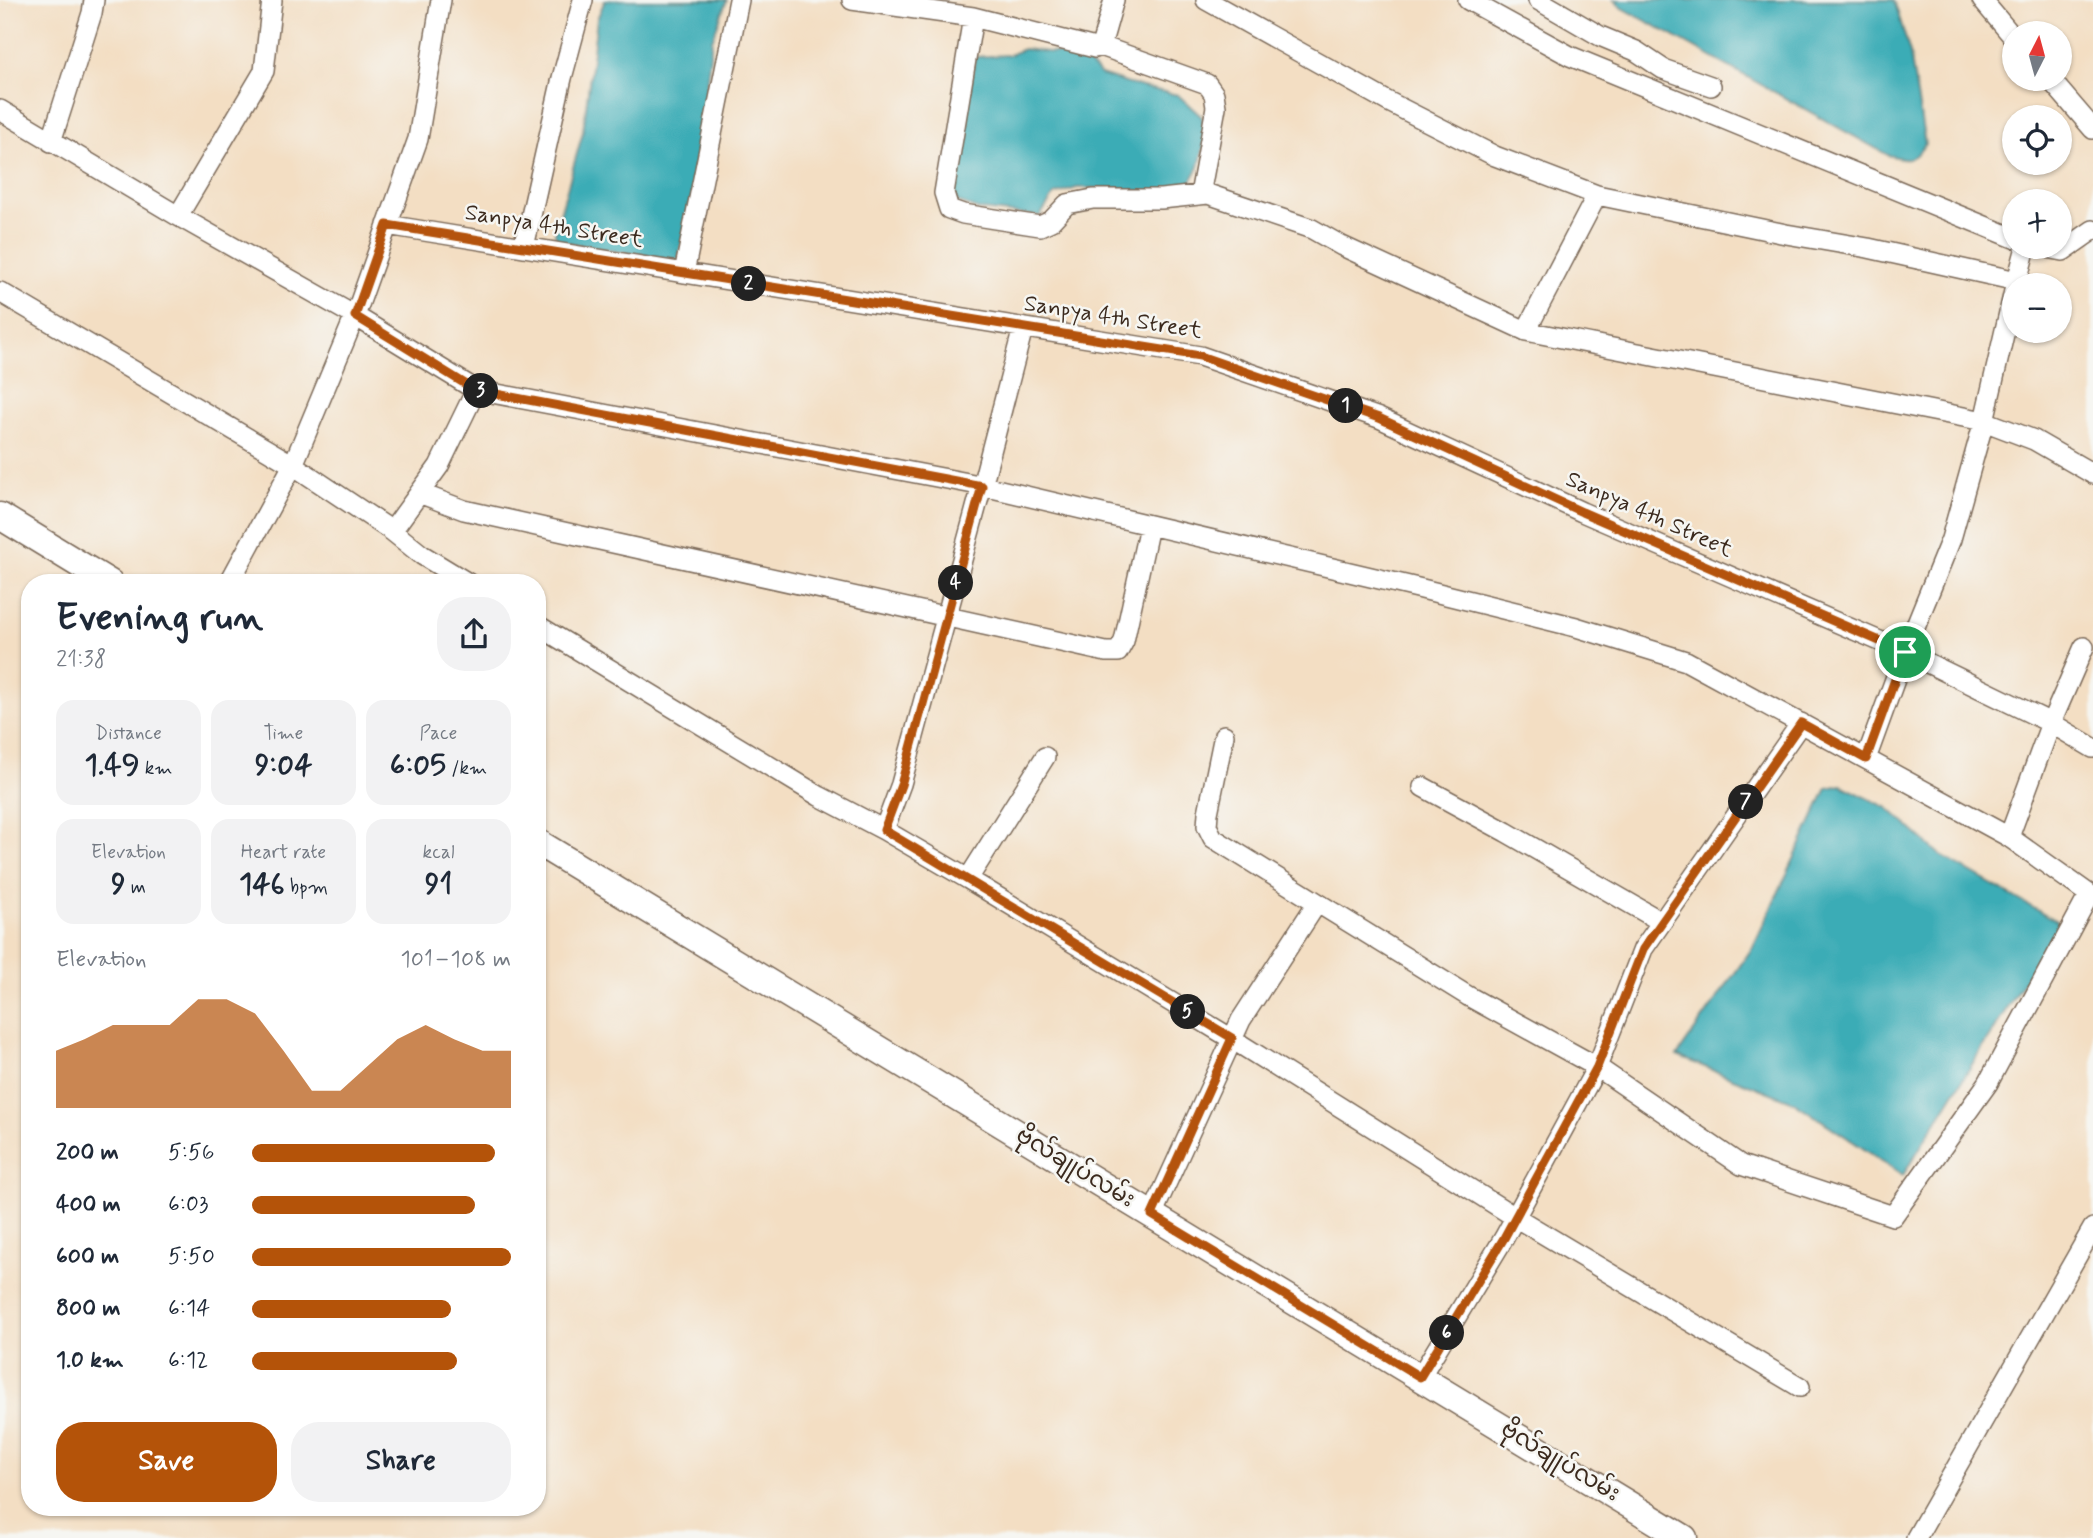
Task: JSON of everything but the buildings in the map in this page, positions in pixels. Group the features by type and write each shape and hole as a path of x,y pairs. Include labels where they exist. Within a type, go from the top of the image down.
{"street":[{"path":"51,142 94,0"},
{"path":"178,216 264,71 272,0"},
{"path":"234,574 293,465 355,316 418,139 441,0"},
{"path":"524,247 562,78 583,0"},
{"path":"684,273 739,0"},
{"path":"852,0 973,17 1094,48 1101,46 1207,84 1214,94 1216,107 1200,195"},
{"path":"1101,46 1114,0"},
{"path":"1206,0 1387,101 1483,150 1597,195 1868,248 2002,283"},
{"path":"1468,0 1570,56 2002,233"},
{"path":"1538,0 1600,36 1636,51 1663,69 1711,86"},
{"path":"1982,0 2002,23"},
{"path":"973,17 944,193 949,209 963,214 1041,226 1051,221 1067,204 1093,199 1161,199 1200,195 1220,197 1312,229 1342,246 1526,331 1984,421 2034,440 2093,474"},
{"path":"2060,91 2093,129"},
{"path":"0,110 178,216 355,316 475,390 982,486 1422,589 1588,631 1686,661 2009,837 2091,896 1988,1083 1893,1216 1741,1165 1597,1067 1468,996 1213,838 1207,827 1208,813 1224,735"},
{"path":"1526,331 1597,195"},
{"name":"Sanpya 4th Street","path":"387,225 1200,356 1379,418 1582,512 1905,652 2051,723 2093,748"},
{"path":"2072,247 2093,230"},
{"path":"0,292 293,465 453,574"},
{"path":"884,830 901,785 1023,328"},
{"path":"1866,759 1951,538 1984,421 2002,343"},
{"path":"392,531 439,466 475,390"},
{"path":"419,494 464,510 1106,652 1118,652 1124,641 1149,526"},
{"path":"0,516 95,574"},
{"path":"546,630 819,796 968,879 1232,1038 1515,1217 1800,1387"},
{"path":"2009,837 2051,723 2084,647"},
{"path":"1420,1377 1515,1217 1597,1067 1643,949 1801,723"},
{"path":"968,879 1045,757"},
{"path":"1423,787 1662,922"},
{"name":"ဗိုလ်ချုပ်လမ်း","path":"546,847 1684,1538"},
{"path":"1152,1215 1241,1020 1317,903"},
{"path":"1916,1538 2093,1228"}],"water":[{"path":"605,0 727,0 712,40 706,87 706,134 678,260 556,241 555,232 583,132 597,19"},
{"path":"1614,0 1894,0 1910,53 1925,144 1910,158 1888,155 1621,7"},
{"path":"1024,49 1080,56 1101,75 1178,95 1202,117 1206,137 1199,167 1186,190 1170,196 1121,188 1077,188 1054,195 1040,216 980,210 954,201 952,184 968,124 967,105 975,57 1008,55"},
{"path":"1841,785 1888,808 1940,855 2060,923 1903,1175 1794,1102 1677,1056 1753,947 1827,788"}],"route":[{"path":"387,225 1200,356 1379,418 1773,597 1905,652 1866,759 1801,723 1643,949 1597,1067 1504,1238 1420,1377 1152,1215 1232,1038 884,830 901,785 982,486 475,390 355,316 387,225"}]}
